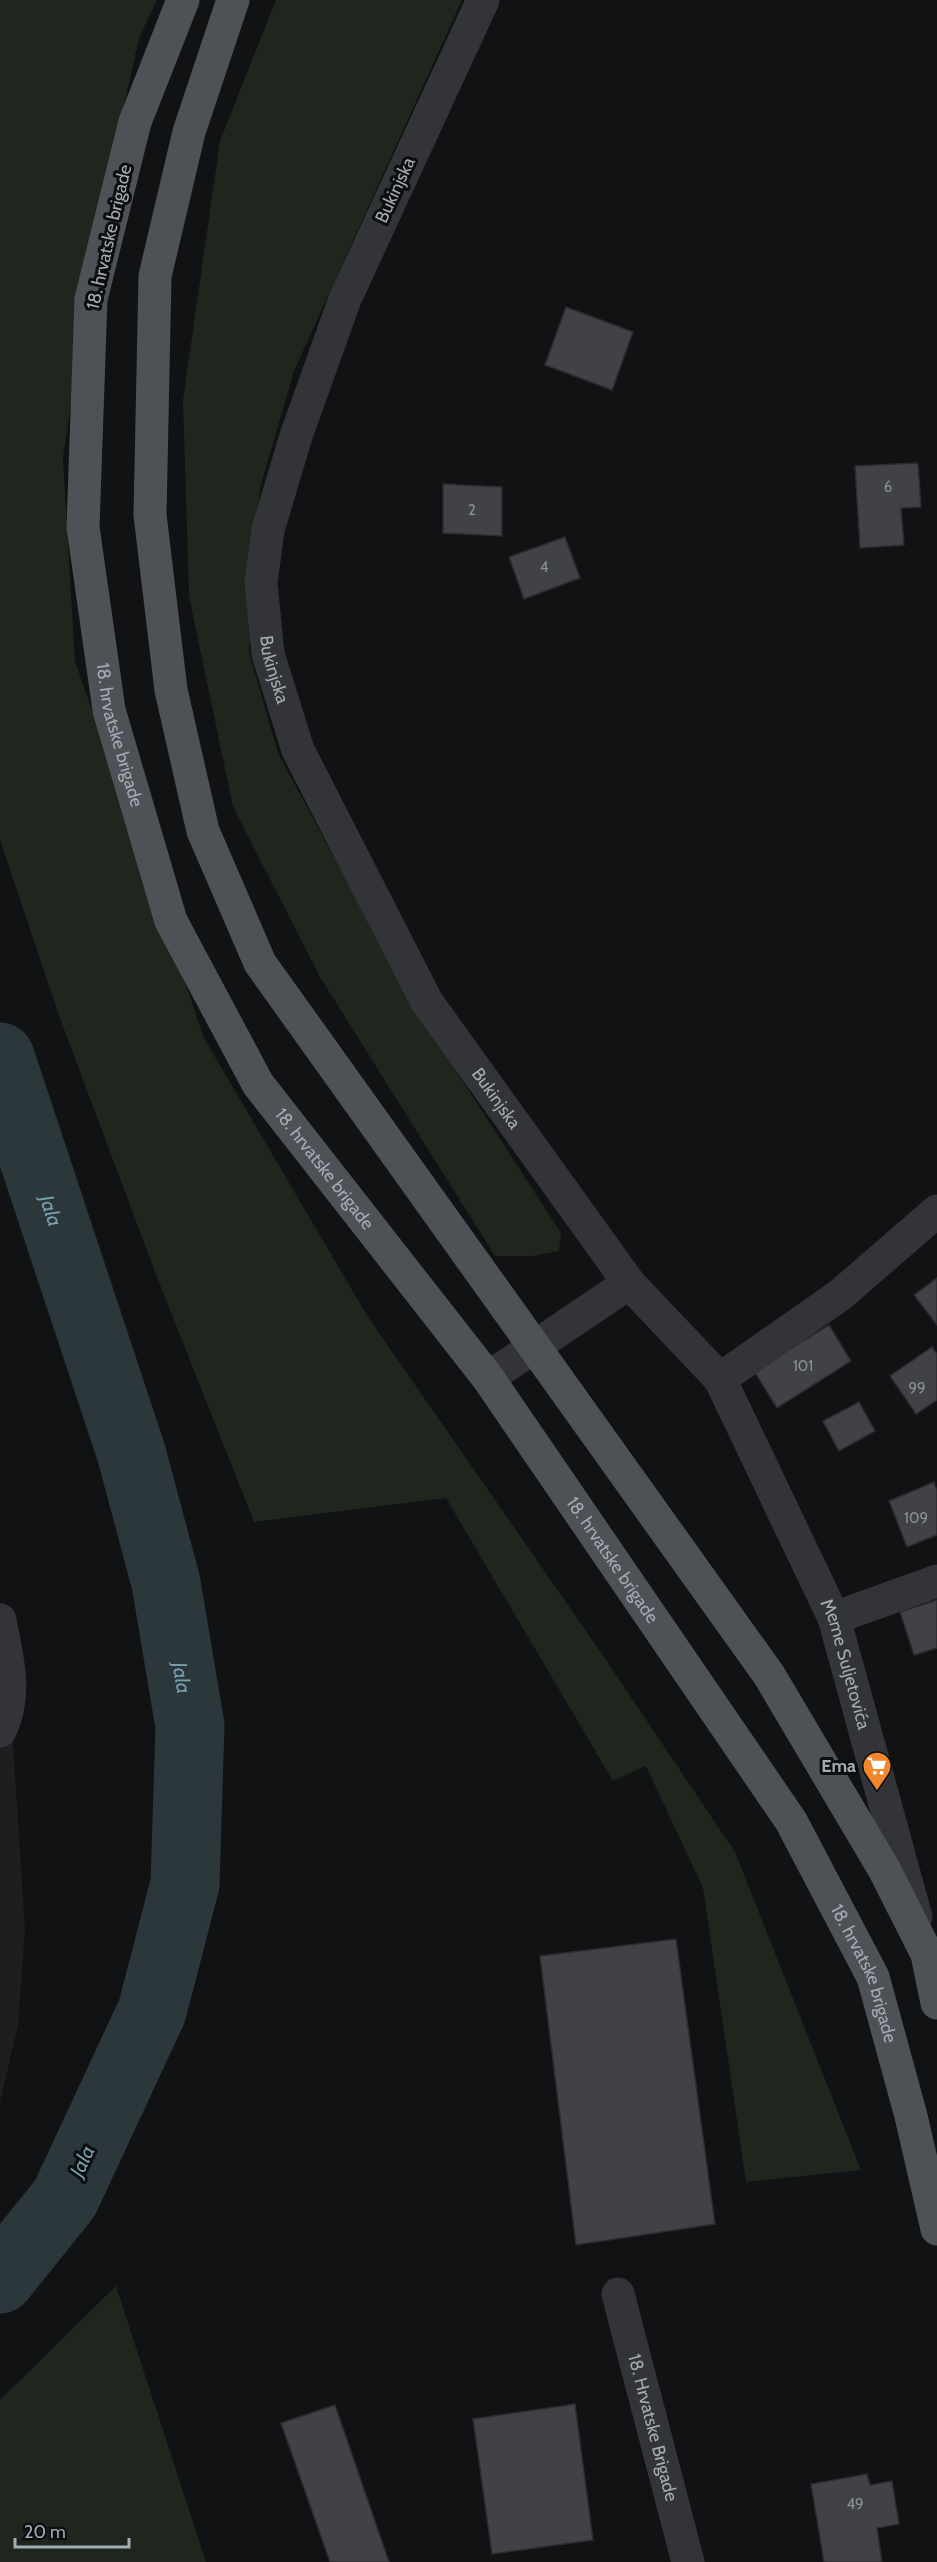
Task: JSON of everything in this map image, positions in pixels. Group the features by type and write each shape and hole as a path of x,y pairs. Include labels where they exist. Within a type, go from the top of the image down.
{"main road":[{"name":"18. hrvatske brigade","path":"183,0 135,122 91,299 83,527 109,710 171,921 258,1084 488,1378 791,1821 873,1977 911,2116 937,2229"},
{"path":"234,0 189,132 155,276 150,515 171,690 203,831 260,963 769,1675 932,1953 937,2003"}],"street":[{"name":"Bukinjska","path":"483,0 345,299 296,435 268,530 261,583 268,654 298,750 427,1002 629,1283"},
{"path":"720,1379 840,1296 937,1211"},
{"path":"488,1378 629,1283"},
{"name":"Meme Suljetovića","path":"629,1283 720,1379 834,1618 932,1953"},
{"path":"834,1618 937,1581"},
{"path":"0,1620 10,1678 8,1714 0,1731"},
{"name":"18. Hrvatske Brigade","path":"618,2294 688,2562"}],"shaded area":[{"path":"0,0 157,0 139,38 94,241 63,458 75,661 204,1038 368,1317 602,1654 735,1852 861,2170 746,2182 703,1888 646,1766 613,1781 446,1498 254,1522 155,1272 61,1021 0,840"},
{"path":"276,0 462,0 294,371 260,488 249,652 278,753 414,1006 561,1233 559,1251 533,1256 495,1256 320,977 233,807 189,596 183,400 220,141"},
{"path":"0,1620 8,1666 25,1929 18,2025 0,2102"},
{"path":"116,2286 206,2562 0,2562 0,2400"}],"building":[{"path":"566,307 633,332 612,390 545,365"},
{"path":"918,463 921,507 901,508 904,545 860,548 855,466"},
{"path":"443,484 502,487 502,536 443,533"},
{"path":"565,537 580,578 524,599 509,557"},
{"path":"937,1278 937,1325 914,1295"},
{"path":"829,1325 851,1361 777,1408 754,1371"},
{"path":"932,1347 937,1354 937,1400 916,1414 890,1376"},
{"path":"859,1402 875,1431 839,1451 823,1421"},
{"path":"934,1482 937,1491 937,1535 907,1547 889,1501"},
{"path":"937,1600 937,1648 914,1655 900,1612"},
{"path":"676,1939 715,2224 576,2245 540,1956"},
{"path":"575,2404 593,2540 492,2554 473,2419"},
{"path":"335,2405 389,2562 330,2562 281,2423"},
{"path":"867,2474 870,2485 892,2481 899,2524 877,2528 882,2562 824,2562 811,2484"}],"waterway":[{"name":"Jala","path":"0,1057 131,1452 166,1583 190,1726 185,1884 152,2011 65,2198 0,2279"}],"place":[{"name":"Ema","path":"877,1792"}]}
